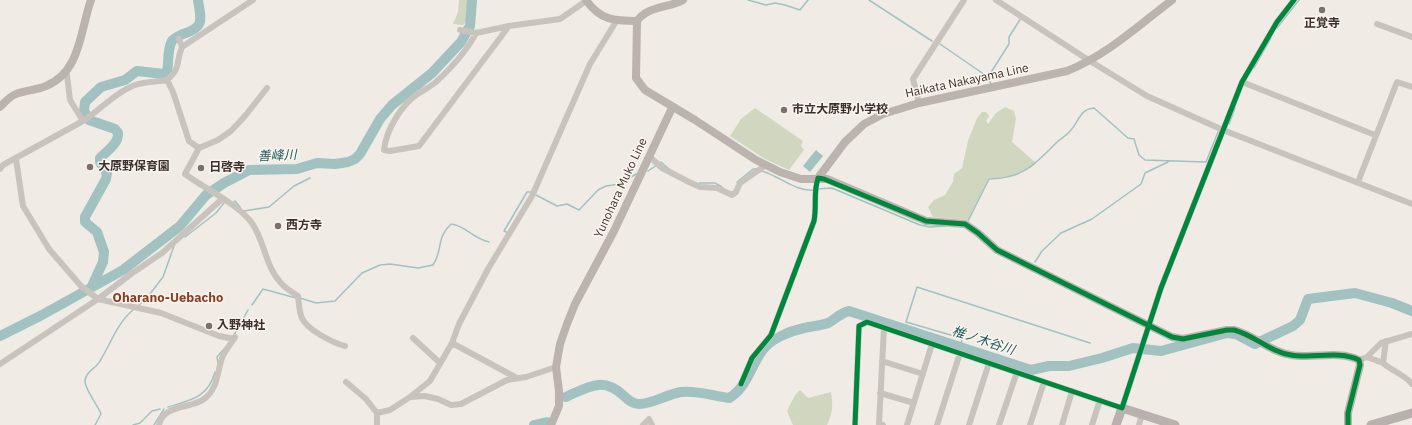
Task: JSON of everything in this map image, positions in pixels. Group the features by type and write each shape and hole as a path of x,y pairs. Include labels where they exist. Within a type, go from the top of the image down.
{"main road":[{"path":"0,107 16,94 45,86 55,81 65,72 77,51 91,0"},
{"path":"586,0 594,11 604,18 638,21"},
{"path":"683,0 651,11 643,15 638,21 636,63 637,81 644,90 672,108 684,113 766,165 800,180 818,178 830,180 926,221 964,224 978,233 997,250 1149,326 1178,338 1234,330 1290,355 1310,357 1326,355 1363,358 1348,413 1348,425"},
{"name":"Haikata Nakayama Line","path":"818,178 845,142 864,124 883,114 919,103 1045,77 1067,71 1090,61 1111,47 1172,0"},
{"name":"Yunohara Muko Line","path":"551,425 560,400 556,367 560,344 575,304 594,271 672,108"},
{"path":"1116,425 1122,408 1172,425"},
{"path":"1371,425 1412,412"}],"street":[{"path":"182,47 253,0"},
{"path":"460,30 474,33 509,26 560,19 586,0"},
{"path":"919,103 912,80 964,0"},
{"path":"996,0 1147,96 1223,130 1412,204"},
{"path":"855,425 859,326 866,322 1122,408 1161,288 1242,82 1277,22 1294,0"},
{"path":"377,413 390,410 410,397 430,381 452,344 459,324 488,269 533,194 590,64 617,20"},
{"path":"1377,24 1412,38"},
{"path":"474,33 471,43 436,82 417,94 405,106 388,137 384,150 390,151 419,146 509,26"},
{"path":"1,165 16,159 86,120 115,97 134,85 167,80 174,74 178,67 178,58 182,47 180,39"},
{"path":"65,72 67,74 70,100 86,120"},
{"path":"167,80 173,92 189,142 199,148"},
{"path":"1242,82 1375,135"},
{"path":"1358,182 1375,135 1397,82 1412,87"},
{"path":"267,88 231,131 218,140 199,148 186,174 241,212 251,222 261,238 271,270 281,284 298,298 305,323 336,344 344,346"},
{"path":"649,156 662,168 689,182 700,187 717,188 732,195 736,192 740,183 766,165"},
{"path":"16,159 24,206 49,249 80,286 96,298 161,313 219,336 235,338 224,353 218,377 210,394 203,400 168,412 162,417 158,425"},
{"path":"741,384 752,358 761,345 771,335 812,228 817,207 814,190 818,178"},
{"path":"0,364 162,253 221,198"},
{"path":"883,425 879,424 884,328"},
{"path":"1363,358 1381,343 1412,334"},
{"path":"413,338 440,364"},
{"path":"1383,363 1386,341"},
{"path":"452,344 515,377"},
{"path":"907,425 932,344"},
{"path":"937,425 960,354"},
{"path":"1363,358 1383,363 1391,370 1408,378 1412,384"},
{"path":"882,361 923,374"},
{"path":"969,425 989,363"},
{"path":"410,397 425,396 438,399 451,405 461,404 515,377 526,377 556,367"},
{"path":"999,425 1017,372"},
{"path":"346,382 366,399 377,413 378,425"},
{"path":"1030,425 1044,382"},
{"path":"1062,425 1072,391"},
{"path":"880,393 914,403"},
{"path":"1092,425 1100,400"},
{"path":"1139,425 1142,414"},
{"path":"643,425 649,419 652,425"}],"green space":[{"path":"459,0 468,0 469,19 463,25 453,24 458,12"},
{"path":"1005,107 1014,111 1016,119 1012,142 1036,163 1032,167 1006,178 989,178 968,220 933,217 928,207 934,200 945,195 953,182 954,174 962,168 968,141 977,118 982,112 986,112 989,116 986,121 988,124 996,113"},
{"path":"755,108 803,141 801,146 804,150 789,170 765,159 730,136 741,119"},
{"path":"800,390 808,398 831,392 832,409 827,425 793,425 787,411 795,395"}],"water":[{"path":"816,150 823,156 810,172 803,166"}],"waterway":[{"path":"92,286 103,262 104,252 97,232 85,222 85,217 106,179 107,173 100,162 100,158 115,143 118,133 115,129 89,120 84,111 85,102 101,87 125,80 137,71 164,74 167,72 170,44 174,38 195,29 200,22 198,0"},
{"name":"善峰川","path":"0,336 42,315 123,270 180,226 206,195 224,183 249,170 297,169 317,163 335,164 348,162 355,159 360,154 380,119 392,105 432,73 461,42 470,26 472,0"},
{"path":"748,0 766,5 775,3 800,10 808,0"},
{"path":"869,0 932,41"},
{"path":"1277,28 1299,0"},
{"path":"988,77 1009,44 1009,37 1021,18"},
{"path":"1254,68 1271,38"},
{"path":"940,44 988,77 991,84"},
{"path":"968,221 989,179 1011,176 1028,169 1068,133 1074,127 1080,116 1089,109 1094,108 1128,138 1134,139 1139,155 1145,160 1206,162 1218,132"},
{"path":"1229,124 1235,108"},
{"path":"660,163 661,162 669,169"},
{"path":"1035,262 1042,251 1061,233 1092,219 1141,184 1145,173 1168,162"},
{"path":"648,171 657,165"},
{"path":"737,182 753,169 756,169"},
{"path":"762,171 801,189 814,190"},
{"path":"536,195 557,206 567,204 579,210 598,190 606,186 620,184 636,174"},
{"path":"244,211 269,207 294,186 310,178"},
{"path":"699,183 715,183 722,187"},
{"path":"818,189 832,188 920,225 930,227 945,226"},
{"path":"508,233 504,231 527,192 531,192"},
{"path":"233,203 235,201 240,207"},
{"path":"185,237 216,213 224,203"},
{"path":"300,298 316,303 335,301 362,273 380,265 390,264 418,268 433,265 438,254 443,234 451,224 461,227 478,238 489,242"},
{"path":"139,305 146,299 163,277 174,246"},
{"path":"963,348 961,338 906,322 917,287 1090,343"},
{"path":"252,305 263,289 296,298"},
{"name":"椎ノ木谷川","path":"566,397 588,387 602,385 609,386 633,403 637,404 644,404 681,392 699,392 729,398 740,389 762,351 775,339 793,331 828,323 843,313 849,311 1031,370 1049,366 1069,366 1102,358 1133,348 1161,351 1227,333 1236,334 1255,344 1293,326 1300,320 1308,299 1355,293 1392,303 1412,311"},
{"path":"95,425 101,414 85,384 86,377 98,364 123,320 134,309"},
{"path":"234,335 248,310"},
{"path":"218,363 217,357 224,349"},
{"path":"168,407 191,400 203,393 212,381 215,372"},
{"path":"133,425 140,423 152,411 160,409"},
{"path":"154,425 164,409"},
{"name":"椎ノ木谷川","path":"534,425 547,422"}],"cycle path":[{"path":"855,425 859,326 867,322 1122,408 1161,288 1242,82 1277,22 1294,0"},
{"path":"741,384 752,358 771,335 814,221 818,178 824,179 926,221 965,224 978,233 997,250 1172,337 1183,339 1227,330 1234,330 1241,332 1276,351 1291,355 1334,355 1351,357 1359,360 1360,365 1348,413 1348,425"}],"place":[{"name":"正覚寺","path":"1322,10"},
{"name":"市立大原野小学校","path":"784,110"},
{"name":"大原野保育園","path":"90,167"},
{"name":"日啓寺","path":"201,168"},
{"name":"西方寺","path":"278,226"},
{"name":"入野神社","path":"209,326"}],"district":[{"name":"Oharano-Uebacho","path":"168,298"}]}
